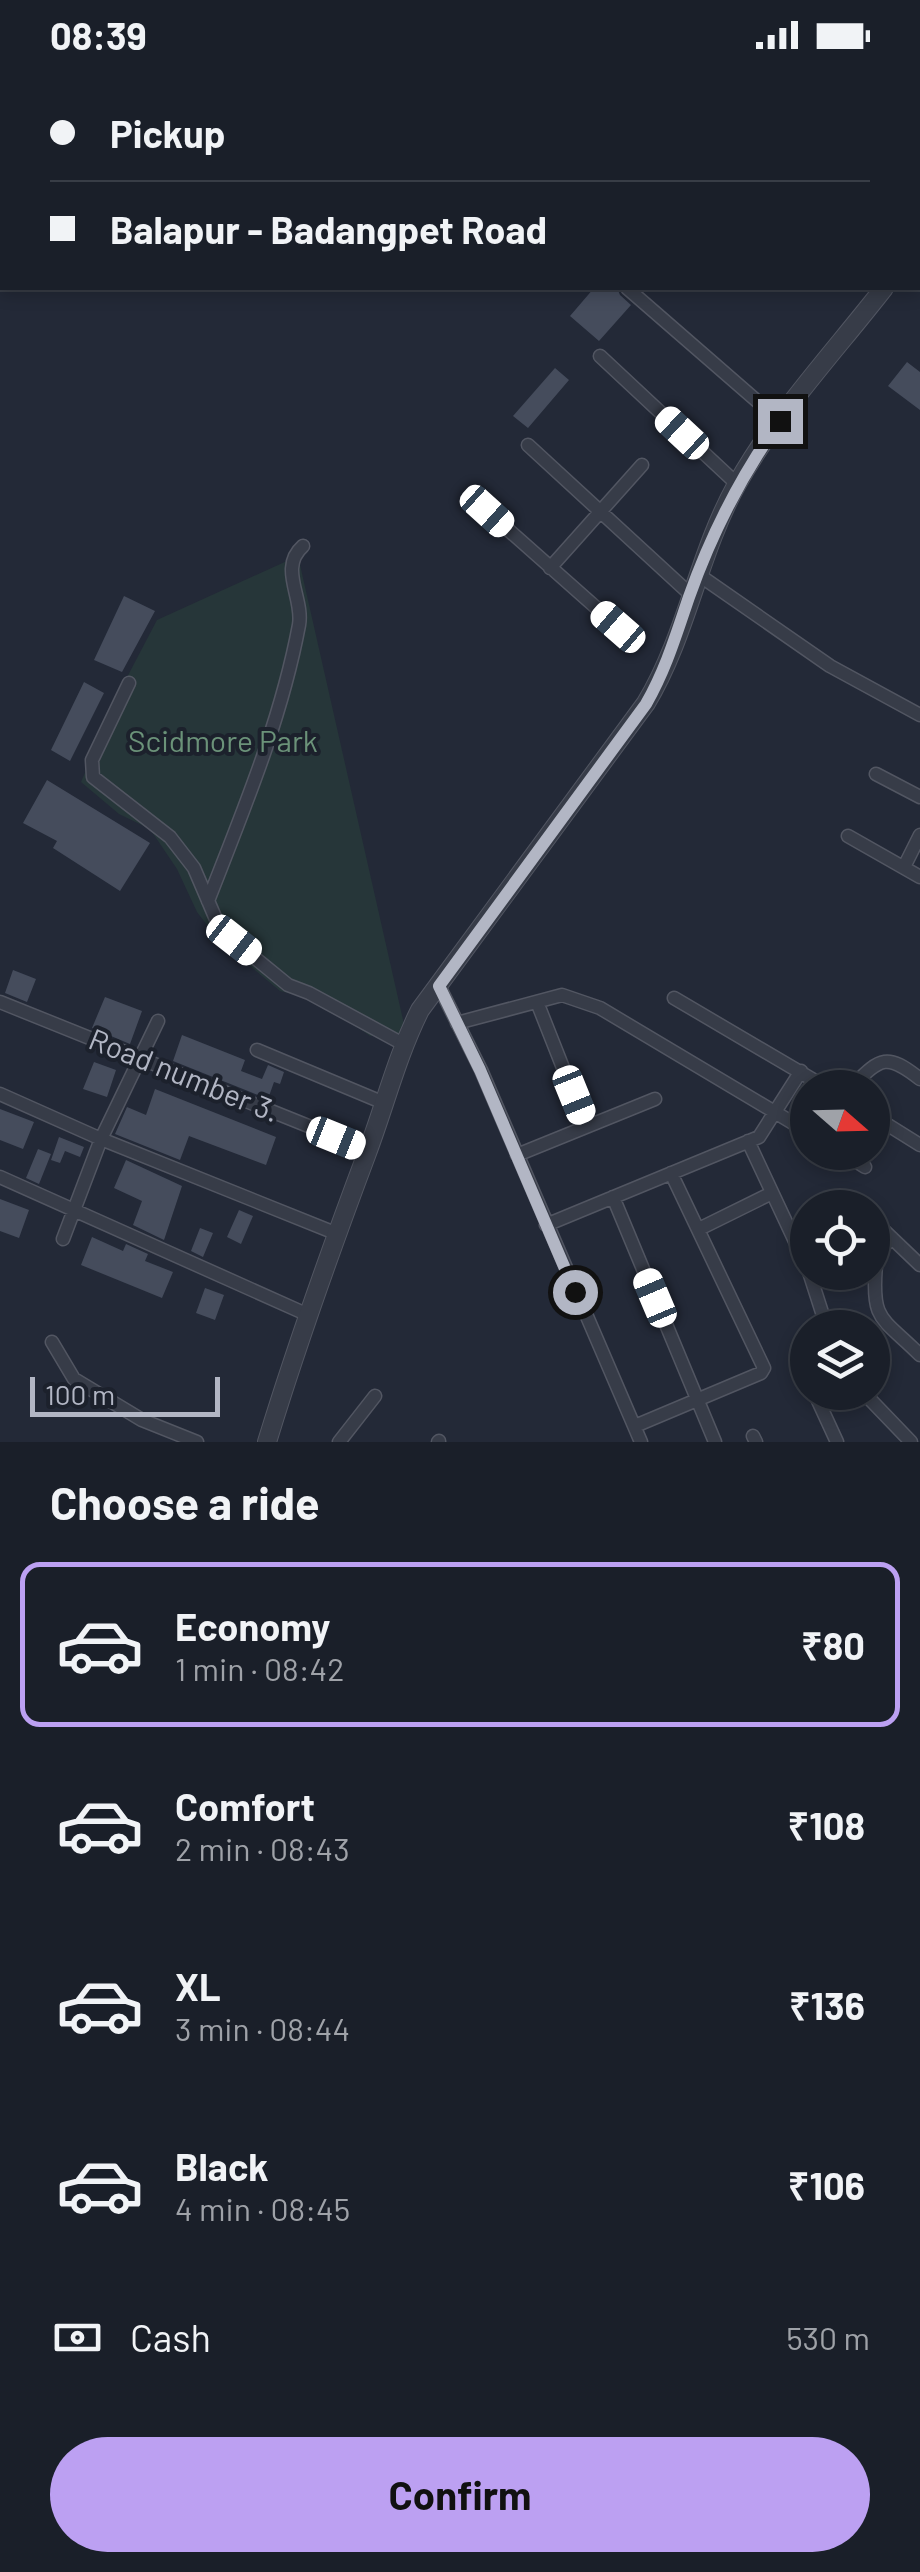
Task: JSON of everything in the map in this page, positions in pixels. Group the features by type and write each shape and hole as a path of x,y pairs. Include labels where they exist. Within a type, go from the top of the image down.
{"street":[{"path":"629,290 780,421"},
{"path":"267,1442 306,1314 403,1044 420,1010 646,704 662,676 690,594 737,484 780,421 882,290"},
{"path":"600,356 737,484"},
{"path":"528,445 690,594"},
{"path":"550,568 642,465"},
{"path":"487,511 618,627"},
{"path":"208,901 280,708 299,625 297,594 291,577 293,562 303,546"},
{"path":"699,575 830,666 920,714"},
{"path":"129,683 92,760 93,778 170,837 194,868 218,924 288,985 403,1044"},
{"path":"876,774 920,797"},
{"path":"904,867 920,834"},
{"path":"848,836 920,877"},
{"path":"439,986 641,1442"},
{"path":"458,1023 562,996 600,1008 790,1122"},
{"path":"674,998 799,1070"},
{"name":"Road number 3.","path":"0,1002 368,1150"},
{"path":"537,1002 586,1126"},
{"path":"63,1239 101,1140 158,1022"},
{"path":"257,1050 384,1103"},
{"path":"868,1070 887,1060 900,1063 920,1079"},
{"path":"546,1226 759,1137 790,1089"},
{"path":"0,1094 101,1140 335,1233"},
{"path":"517,1155 655,1099"},
{"path":"890,1127 920,1146"},
{"path":"748,1142 790,1230"},
{"path":"635,1426 761,1373 764,1368 671,1173"},
{"path":"0,1177 306,1314"},
{"path":"698,1229 772,1192"},
{"path":"613,1197 716,1442"},
{"path":"892,1238 920,1265"},
{"path":"874,1290 876,1312 920,1355"},
{"path":"52,1342 74,1379 142,1420 197,1442"},
{"path":"339,1442 375,1396"},
{"path":"822,1410 837,1442"},
{"path":"880,1410 911,1442"}],"green space":[{"name":"Scidmore Park","path":"298,556 406,1033 370,1036 321,1001 280,991 217,938 197,912 177,869 150,829 119,814 81,782 124,683 157,620"}],"building":[{"path":"592,290 618,290 631,305 599,341 570,316"},
{"path":"907,362 920,372 920,410 888,386"},
{"path":"555,368 569,380 528,428 513,416"},
{"name":"Scidmore Park","path":"124,596 155,611 122,672 94,660"},
{"name":"Scidmore Park","path":"84,682 104,693 70,761 51,750"},
{"path":"47,780 150,843 120,891 53,848 57,841 23,823"},
{"path":"13,970 36,979 27,1002 5,993"},
{"path":"105,997 142,1011 130,1044 92,1028"},
{"path":"182,1035 245,1060 241,1071 262,1079 268,1065 284,1072 280,1084 274,1082 268,1099 173,1061"},
{"path":"94,1062 116,1070 107,1097 83,1089"},
{"path":"155,1089 276,1137 266,1165 189,1136 180,1160 115,1134 127,1107 146,1115"},
{"path":"0,1109 34,1122 23,1149 0,1140"},
{"path":"59,1137 84,1147 80,1157 65,1151 60,1163 51,1160"},
{"path":"38,1149 51,1154 39,1184 26,1178"},
{"path":"126,1160 182,1186 164,1240 133,1225 142,1201 114,1188"},
{"path":"0,1199 29,1210 19,1238 0,1231"},
{"path":"239,1210 253,1216 241,1244 227,1237"},
{"path":"200,1228 213,1233 203,1257 191,1251"},
{"path":"92,1237 123,1251 126,1244 148,1254 145,1261 173,1272 162,1298 81,1265"},
{"path":"205,1288 224,1295 215,1320 196,1313"}],"route":[{"path":"575,1292 480,1070 439,986 646,704 662,676 690,594 737,484 780,421"}]}
